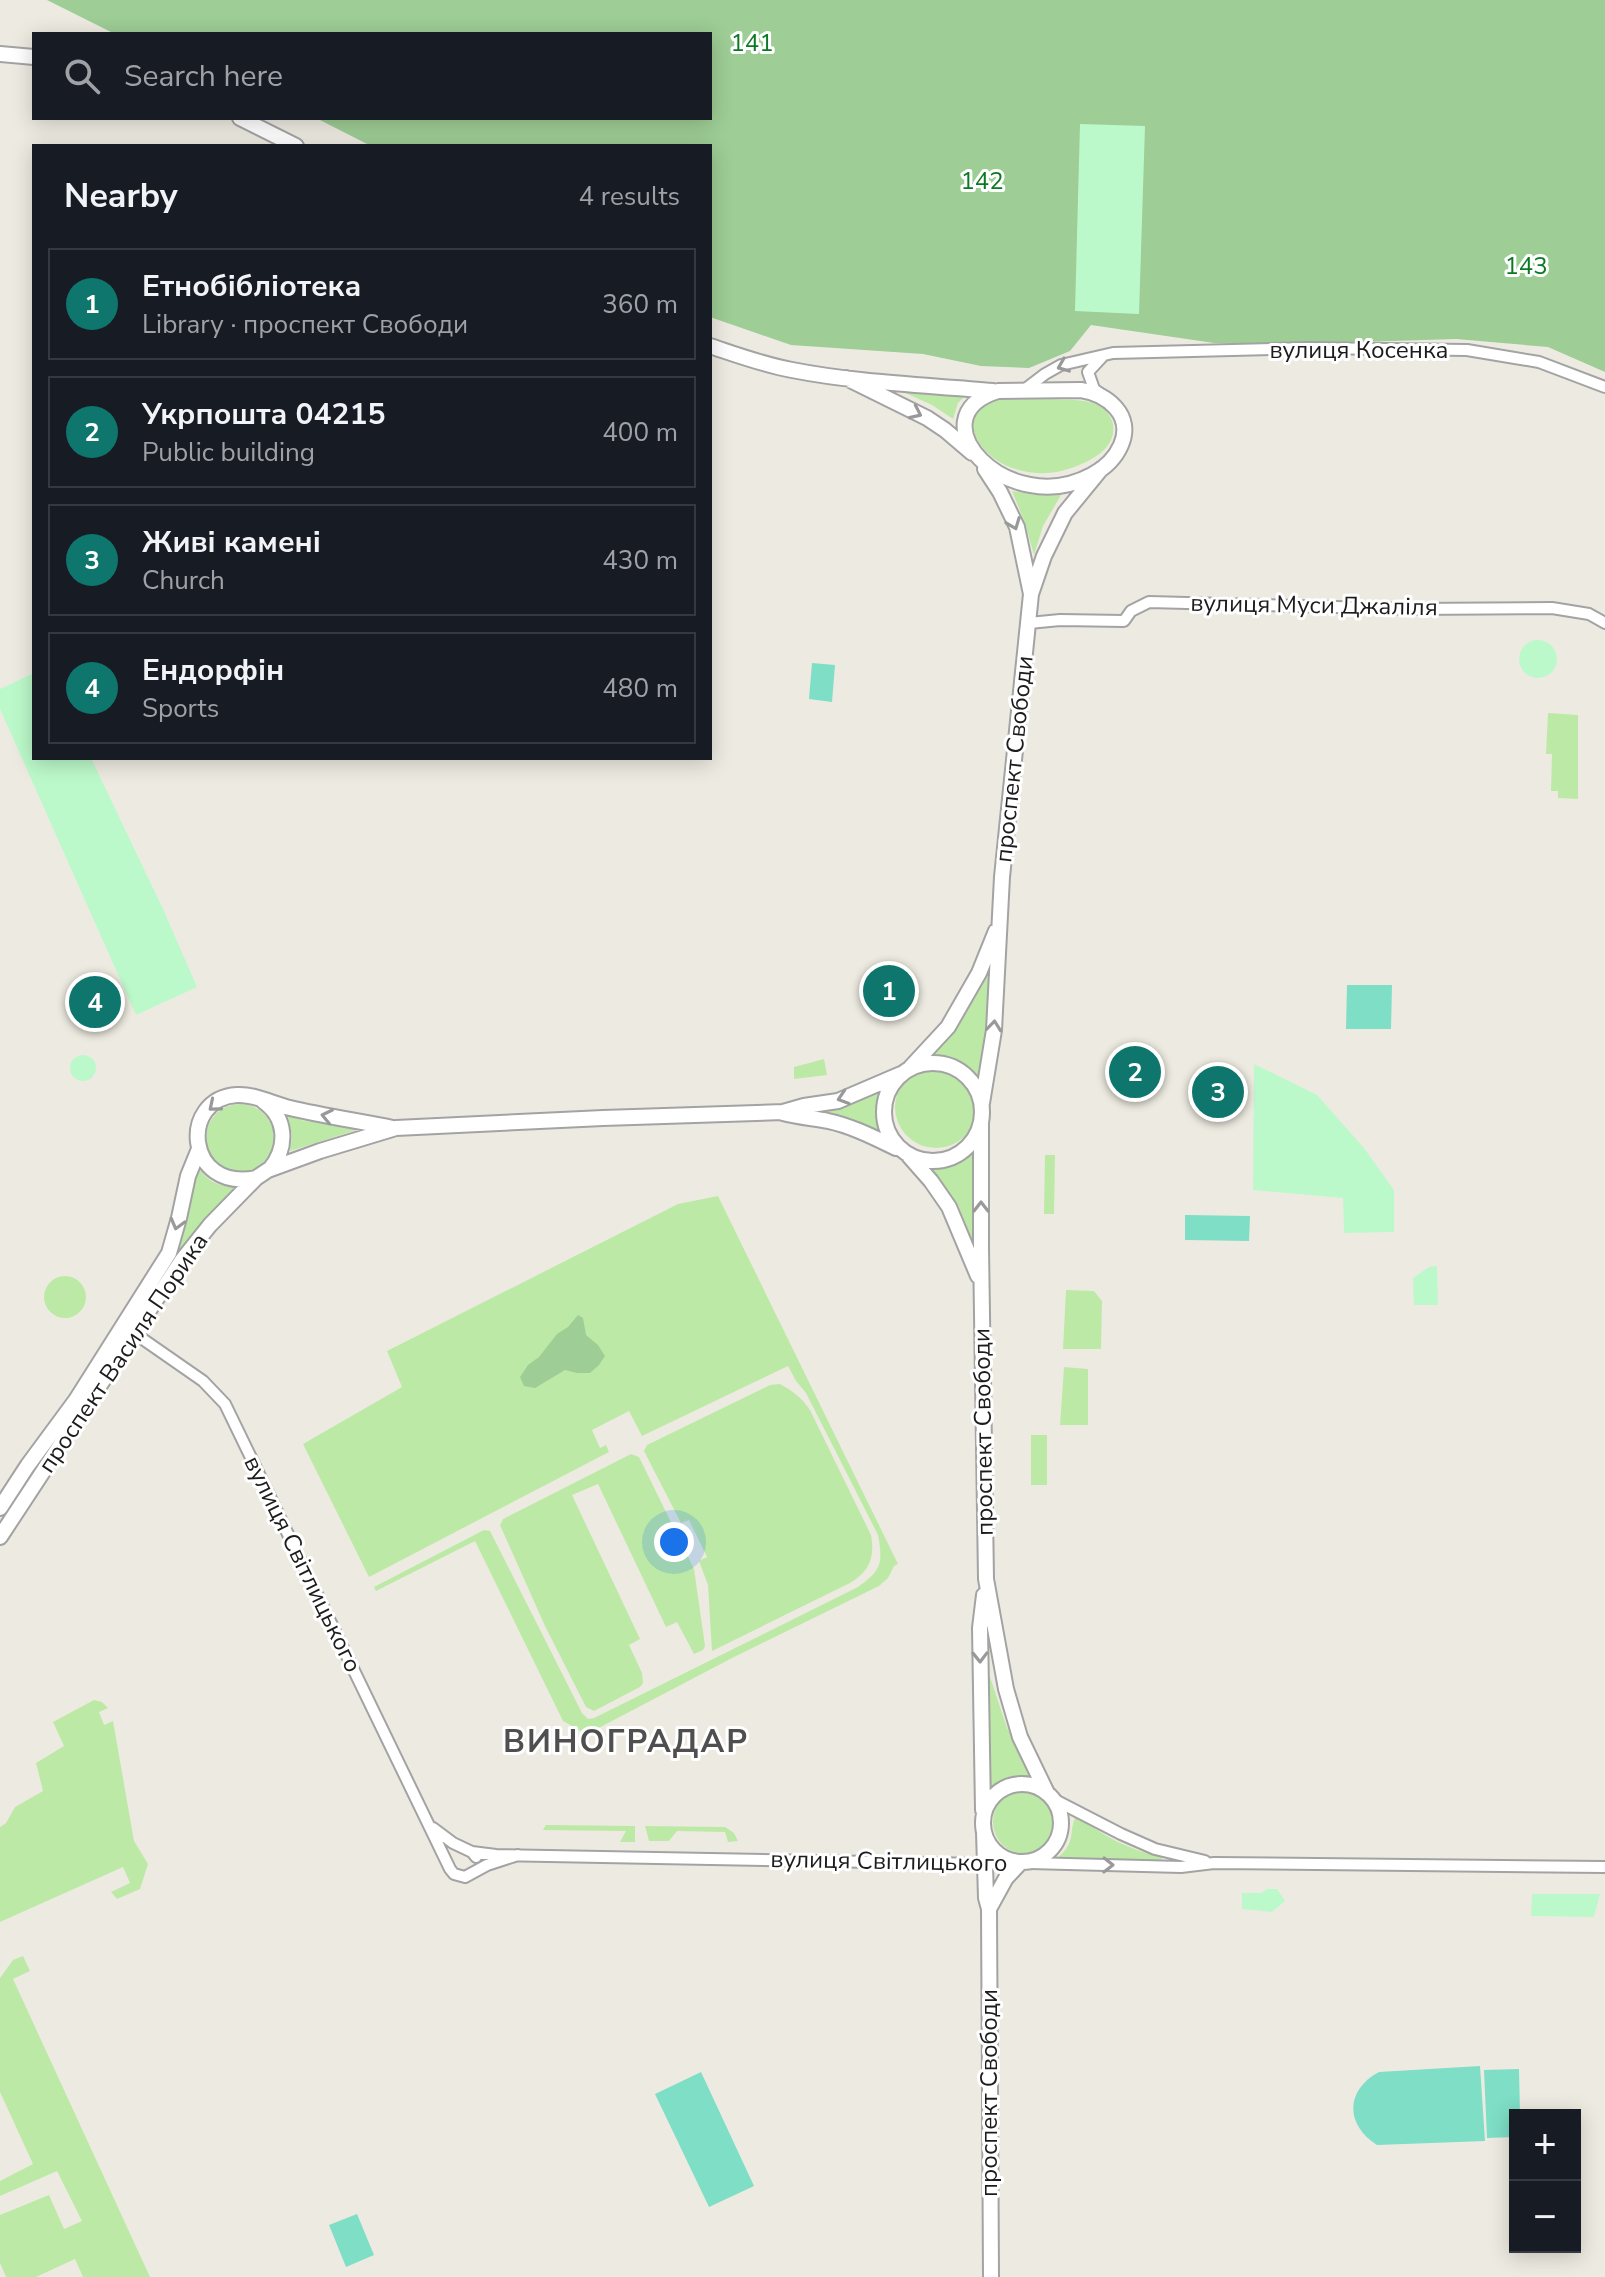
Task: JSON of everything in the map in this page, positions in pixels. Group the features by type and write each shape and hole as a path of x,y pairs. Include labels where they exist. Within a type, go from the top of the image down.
{"street":[{"path":"0,54 32,57"},
{"path":"244,120 292,144"},
{"path":"712,347 791,370 846,378 998,391 1081,390 1102,395"},
{"name":"вулиця Косенка","path":"1024,390 1061,365 1107,354 1308,348 1467,350 1539,362 1605,387"},
{"path":"846,378 927,418 995,473 1013,481 1038,486 1061,485 1080,481 1101,469 1113,459 1122,444 1122,416 1111,401 1094,389 1088,372 1107,354"},
{"path":"979,460 968,443 968,412 979,400 998,391"},
{"name":"проспект Свободи","path":"979,460 1000,492 1017,527 1031,594"},
{"name":"проспект Свободи","path":"982,1103 994,1030 1009,799 1031,594 1044,556 1065,513 1101,469"},
{"name":"вулиця Муси Джаліля","path":"1029,623 1124,621 1131,611 1149,602 1411,609 1552,608 1589,614 1605,623"},
{"name":"проспект Свободи","path":"905,1072 947,1028 979,973 1000,923"},
{"path":"926,1063 954,1067 969,1078 982,1103 981,1121 975,1138 954,1157 945,1160 927,1161 905,1153 889,1135 884,1117 885,1098 894,1081 905,1072 926,1063"},
{"name":"проспект Василя Порика","path":"396,1128 320,1151 242,1181 228,1179 205,1162 197,1135 200,1121 208,1109 219,1100 233,1095 247,1095 288,1107 396,1128 783,1112 838,1101 905,1072"},
{"name":"проспект Василя Порика","path":"0,1537 182,1260 210,1225 278,1159 283,1146 279,1118 259,1098"},
{"name":"проспект Василя Порика","path":"783,1112 803,1119 828,1121 905,1153"},
{"name":"проспект Свободи","path":"981,1121 986,1579 980,1628 983,1816"},
{"name":"проспект Василя Порика","path":"0,1508 76,1400 169,1253 188,1176 199,1149"},
{"name":"проспект Свободи","path":"905,1153 931,1181 949,1207 982,1285"},
{"name":"вулиця Світлицького","path":"134,1333 203,1381 225,1404 450,1869"},
{"name":"проспект Свободи","path":"986,1579 1006,1689 1020,1737 1050,1796"},
{"path":"989,1909 1006,1878 1025,1862 1050,1851 1059,1837 1061,1821 1050,1796 1040,1788 1025,1784 1008,1786 995,1795 983,1816 984,1832 1000,1856 1025,1862"},
{"name":"вулиця Світлицького","path":"1050,1796 1144,1844 1214,1863"},
{"name":"вулиця Світлицького","path":"431,1827 469,1850 518,1855 1181,1867 1214,1863 1605,1867"},
{"name":"проспект Свободи","path":"984,1832 989,1909 991,2277"},
{"path":"469,1850 476,1857 475,1870 465,1877 454,1874 449,1863 453,1852 469,1850"},
{"name":"вулиця Світлицького","path":"475,1870 518,1855"}],"green space":[{"name":"142","path":"47,0 1605,0 1605,372 1548,347 1456,339 1214,343 1091,325 1070,351 1029,368 981,366 923,354 791,345 712,318 712,144 367,144 320,120 712,120 712,32 111,32"},
{"path":"1080,124 1145,126 1139,314 1075,311"},
{"path":"901,391 967,394 958,403 953,419"},
{"path":"1060,399 1093,403 1103,408 1110,417 1113,434 1103,451 1076,466 1050,473 1015,469 993,458 974,433 976,415 994,400"},
{"path":"1012,491 1061,495 1043,526 1034,555 1025,523"},
{"path":"1538,640 1551,646 1557,659 1551,672 1538,678 1525,672 1519,659 1525,646"},
{"path":"812,663 835,665 832,702 809,699"},
{"path":"32,674 32,760 92,760 197,987 136,1015 0,709 0,689"},
{"path":"1548,713 1578,715 1578,799 1558,798 1558,791 1551,791 1552,754 1546,754"},
{"path":"991,971 996,973 980,1084 961,1064 935,1057 934,1053 955,1028"},
{"path":"1347,985 1392,985 1391,1029 1346,1029"},
{"path":"83,1055 92,1059 96,1068 92,1077 83,1081 74,1077 70,1068 74,1059"},
{"path":"824,1059 827,1075 794,1079 794,1067"},
{"path":"1254,1064 1317,1095 1364,1148 1394,1190 1394,1232 1344,1233 1343,1198 1253,1190"},
{"path":"936,1066 952,1069 965,1078 974,1091 977,1107 974,1123 965,1136 952,1145 936,1148 920,1145 907,1136 898,1123 895,1107 898,1091 907,1078 920,1069"},
{"path":"886,1085 878,1109 881,1135 816,1115 816,1109"},
{"path":"240,1104 264,1114 274,1138 264,1162 240,1172 216,1162 206,1138 216,1114"},
{"path":"285,1113 304,1121 369,1126 290,1151 292,1135"},
{"path":"974,1148 976,1250 959,1207 931,1171 932,1167 950,1164"},
{"path":"1045,1155 1055,1155 1054,1214 1044,1214"},
{"path":"199,1169 215,1183 236,1186 173,1259"},
{"path":"718,1196 898,1564 879,1586 591,1732 581,1731 563,1721 475,1541 376,1591 374,1587 484,1530 490,1531 582,1713 588,1719 858,1587 872,1576 879,1565 878,1535 806,1393 788,1366 642,1436 629,1411 592,1430 600,1448 606,1445 609,1452 369,1577 303,1444 402,1387 387,1351 678,1204"},
{"path":"1185,1215 1250,1216 1249,1241 1185,1240"},
{"path":"1437,1266 1438,1305 1414,1305 1413,1278 1429,1267"},
{"path":"65,1276 80,1282 86,1297 80,1312 65,1318 50,1312 44,1297 50,1282"},
{"path":"1066,1290 1094,1291 1102,1301 1101,1349 1063,1349"},
{"path":"578,1315 583,1318 586,1335 605,1356 599,1365 590,1373 565,1370 535,1388 524,1386 520,1377 528,1365"},
{"path":"1064,1367 1088,1369 1088,1425 1060,1425"},
{"path":"780,1384 797,1395 810,1410 871,1535 870,1563 850,1583 712,1651 708,1585 699,1561 707,1557 689,1520 681,1523 644,1451 647,1445 770,1385"},
{"path":"1031,1435 1047,1435 1047,1485 1031,1485"},
{"path":"631,1454 639,1457 694,1569 705,1646 694,1654 677,1622 666,1627 598,1484 572,1495 640,1639 629,1645 642,1673 643,1683 594,1711 586,1707 545,1626 500,1525 503,1519"},
{"path":"990,1677 1007,1728 1036,1777 1011,1778 989,1791 985,1679"},
{"path":"94,1700 108,1708 99,1712 104,1725 113,1721 134,1841 148,1864 140,1889 117,1899 111,1892 130,1883 123,1867 0,1922 0,1827 15,1807 43,1791 36,1763 64,1746 53,1722"},
{"path":"1019,1790 1031,1790 1048,1799 1055,1810 1055,1834 1048,1845 1031,1854 1019,1854 1007,1849 998,1840 993,1828 993,1816 998,1804 1007,1795"},
{"path":"1077,1814 1116,1841 1162,1857 1161,1862 1057,1858 1068,1846"},
{"path":"546,1825 635,1826 635,1842 620,1842 626,1831 543,1830"},
{"path":"645,1826 725,1827 734,1833 738,1841 728,1842 725,1832 677,1831 669,1841 649,1841"},
{"path":"1267,1889 1277,1889 1285,1901 1272,1912 1242,1909 1242,1893 1261,1893"},
{"path":"1532,1894 1600,1894 1594,1917 1531,1916"},
{"path":"23,1956 30,1971 13,1979 150,2277 83,2277 75,2259 36,2277 6,2277 0,2263 0,2215 49,2195 64,2229 82,2221 57,2171 0,2196 0,2181 33,2164 0,2092 0,1978 13,1960"},
{"path":"1480,2066 1485,2141 1377,2145 1359,2128 1353,2108 1355,2098 1368,2079 1379,2072"},
{"path":"1519,2069 1520,2109 1509,2109 1509,2137 1487,2138 1484,2070"},
{"path":"701,2072 754,2186 709,2207 655,2094"},
{"path":"357,2214 374,2255 346,2267 329,2225"}],"place":[{"name":"Етнобібліотека","path":"889,991"},
{"name":"Ендорфін","path":"95,1002"},
{"name":"Укрпошта 04215","path":"1135,1072"},
{"name":"Живі камені","path":"1218,1092"}],"district":[{"name":"ВИНОГРАДАР","path":"626,1741"}],"park label":[{"name":"141","path":"752,43"},
{"name":"143","path":"1526,266"}]}
